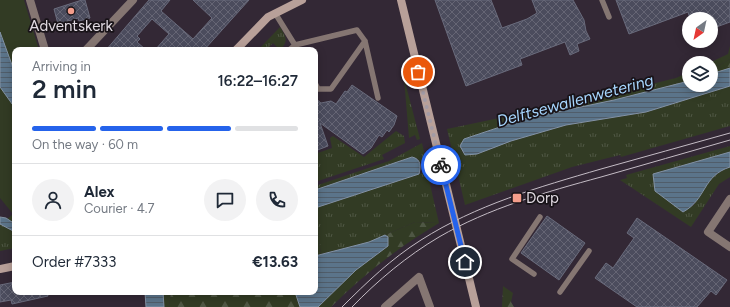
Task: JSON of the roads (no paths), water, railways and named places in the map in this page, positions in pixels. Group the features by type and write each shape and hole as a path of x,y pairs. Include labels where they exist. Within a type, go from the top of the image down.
{"street":[{"path":"30,0 44,47"},
{"path":"89,47 133,0"},
{"path":"239,47 268,17 302,0"},
{"path":"401,0 476,307"},
{"path":"730,199 708,232 730,247"},
{"path":"0,269 12,267"},
{"path":"385,307 419,276 430,307"}],"lane":[{"path":"602,0 609,17"},
{"path":"275,13 296,47 357,30 365,41 378,98"},
{"path":"318,89 331,89 365,41"},
{"path":"534,274 512,258 540,217"},
{"path":"560,292 589,251"}],"water":[{"path":"0,32 12,65 12,104 0,87"},
{"path":"730,68 730,86 718,90 718,72"},
{"path":"682,83 682,92 711,92 646,112 566,125 511,141 477,154 465,155 460,146 464,139 524,119 614,100"},
{"path":"730,152 730,167 714,176 697,201 683,212 655,191 653,174"},
{"path":"412,157 417,159 420,163 419,174 318,207 318,189"},
{"path":"0,217 6,218 12,222 12,230 0,224"},
{"path":"385,235 388,237 388,246 356,270 318,307 300,307 296,295 318,295 318,255 369,242"},
{"path":"145,295 163,295 164,307 146,307"}],"tram line":[{"path":"342,307 389,263 421,240 486,207 554,183 730,133"},
{"path":"352,307 372,287 404,260 439,237 498,209 539,195 730,140"}],"place":[{"name":"Adventskerk","path":"71,11"},
{"name":"Dorp","path":"517,198"}],"water label":[{"name":"Delftsewallenwetering","path":"575,100"}]}
